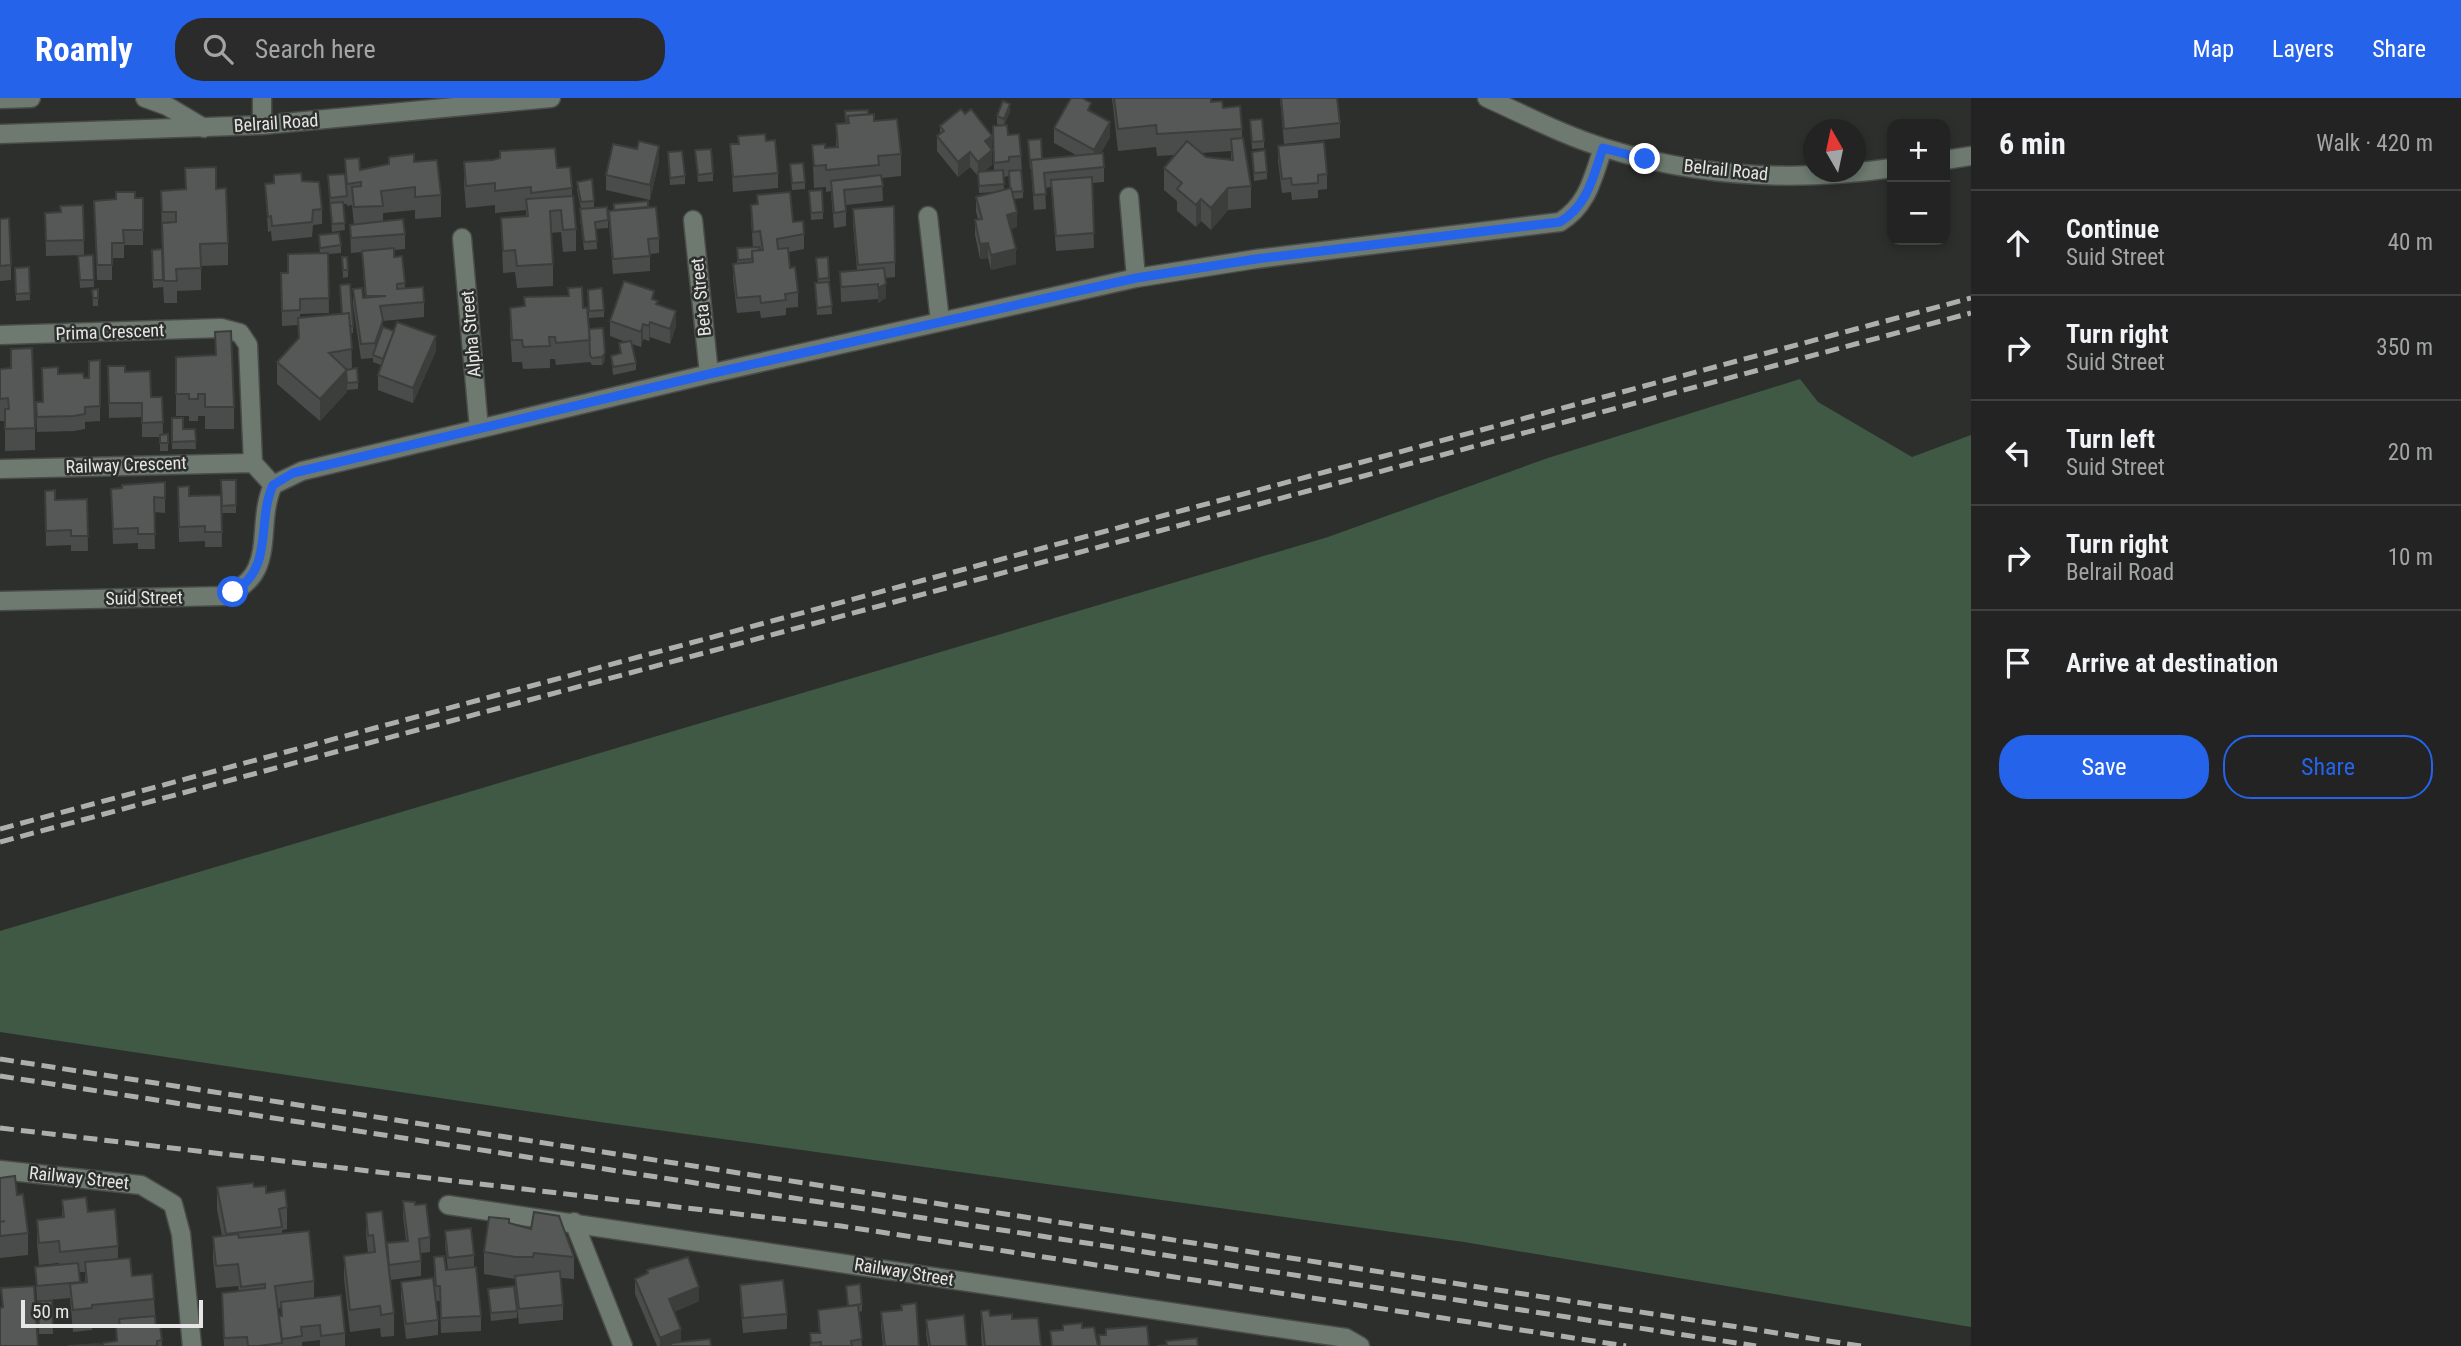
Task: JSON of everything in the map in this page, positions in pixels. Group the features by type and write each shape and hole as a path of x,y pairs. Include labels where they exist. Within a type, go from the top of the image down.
{"street":[{"path":"0,99 31,98"},
{"path":"145,98 167,106 204,128"},
{"path":"262,98 262,125"},
{"name":"Belrail Road","path":"0,134 262,125 551,98"},
{"name":"Belrail Road","path":"1487,98 1603,148 1685,167 1741,174 1826,174 1887,168"},
{"path":"253,463 273,485 302,471 709,374 1136,278 1256,259 1560,222 1571,216 1587,195 1603,148"},
{"path":"1950,159 1971,156"},
{"path":"1129,197 1136,278"},
{"path":"928,216 940,321"},
{"name":"Beta Street","path":"693,220 709,374"},
{"name":"Alpha Street","path":"462,238 479,429"},
{"name":"Prima Crescent","path":"0,335 220,328 240,333 248,345 253,463"},
{"name":"Railway Crescent","path":"0,469 253,463"},
{"name":"Suid Street","path":"0,601 223,596 233,592 242,587 258,569 273,485"},
{"name":"Railway Street","path":"0,1170 141,1185 173,1204 181,1234 192,1346"},
{"name":"Railway Street","path":"448,1205 574,1222 1359,1344"},
{"path":"574,1222 623,1346"}],"green space":[{"path":"1800,379 1818,402 1912,457 1971,435 1971,1327 1464,1242 600,1122 0,1032 0,931 1328,537 1548,458"}],"building":[{"path":"1071,98 1082,98 1091,103 1088,110 1110,122 1094,150 1054,128"},
{"path":"1114,98 1211,98 1211,102 1222,101 1223,108 1240,106 1242,129 1157,134 1156,125 1118,129"},
{"path":"1281,98 1337,98 1340,123 1284,129"},
{"path":"1003,101 1010,104 1004,119 997,116"},
{"path":"961,109 965,114 971,109 992,136 985,141 992,150 978,162 970,152 958,162 937,136 944,131 940,126"},
{"path":"868,110 868,114 848,116 846,121 845,111"},
{"path":"874,114 874,121 897,119 901,154 878,156 879,165 826,170 826,165 814,166 812,145 838,147 836,124 849,123 848,116"},
{"path":"1262,119 1264,141 1252,142 1250,120"},
{"path":"1007,125 1008,135 1019,134 1021,156 994,163 993,126"},
{"path":"765,134 766,141 775,140 778,173 733,177 730,144 739,144 738,136"},
{"path":"1243,138 1251,186 1228,188 1211,208 1201,199 1196,205 1177,189 1182,183 1164,168 1187,141 1206,157 1233,160 1231,139"},
{"path":"1041,139 1042,159 1030,162 1028,140"},
{"path":"639,141 659,146 650,185 606,175 613,144 637,149"},
{"path":"1324,142 1327,174 1318,175 1318,183 1292,185 1291,178 1282,179 1278,146"},
{"path":"555,148 557,168 570,167 572,188 531,193 531,187 495,191 495,183 466,186 464,162 500,158 500,151"},
{"path":"711,149 713,173 698,175 695,150"},
{"path":"1265,150 1267,172 1254,173 1252,152"},
{"path":"682,151 685,176 670,178 668,152"},
{"path":"1103,153 1104,167 1044,173 1046,194 1034,195 1031,160"},
{"path":"414,154 414,162 437,160 441,195 415,197 415,187 381,191 383,206 354,207 352,187 361,186 361,182 347,184 345,159 359,158 360,170 389,164 389,157"},
{"path":"803,163 805,182 792,183 790,164"},
{"path":"216,167 216,189 226,188 228,243 200,244 201,268 176,269 177,281 164,281 162,223 176,222 176,212 162,212 161,191 186,189 185,168"},
{"path":"1003,170 1004,184 979,186 978,172"},
{"path":"1021,170 1023,191 1012,192 1009,171"},
{"path":"301,173 302,181 319,182 322,209 313,210 312,222 272,226 271,216 268,217 265,184 274,183 274,175"},
{"path":"345,174 347,196 330,198 328,175"},
{"path":"881,175 883,186 844,190 846,211 834,213 831,181"},
{"path":"1092,177 1094,233 1056,236 1051,180"},
{"path":"592,179 594,201 581,202 577,182"},
{"path":"1011,188 1017,212 1007,215 1016,249 991,255 988,243 980,244 975,220 982,219 976,197"},
{"path":"822,190 823,212 811,213 809,191"},
{"path":"116,192 135,192 135,198 143,198 143,230 123,230 124,243 112,243 112,265 97,265 94,201 116,199"},
{"path":"790,192 793,222 803,221 804,234 777,239 778,249 788,248 790,268 795,267 798,292 785,294 786,300 761,303 760,296 737,298 733,264 753,262 752,251 763,250 760,231 753,232 751,205 758,204 757,195"},
{"path":"573,196 576,229 563,230 561,210 550,211 553,264 517,266 515,250 503,251 501,218 528,216 526,199"},
{"path":"648,201 648,207 614,210 614,204"},
{"path":"343,202 345,223 332,224 330,203"},
{"path":"83,205 84,240 46,241 45,213 61,212 60,206"},
{"path":"894,206 895,262 858,265 853,209"},
{"path":"607,207 608,220 595,222 597,241 584,242 580,209"},
{"path":"656,207 659,238 648,239 650,256 613,259 609,211"},
{"path":"9,218 11,265 0,266 0,219"},
{"path":"403,219 405,234 351,238 350,225"},
{"path":"339,233 341,245 320,248 319,235"},
{"path":"759,247 760,250 752,251 752,259 738,260 737,248"},
{"path":"394,248 394,257 402,256 405,283 397,284 397,289 423,287 424,302 380,306 383,320 375,343 361,344 353,289 362,288 363,298 386,296 366,296 362,251"},
{"path":"162,249 163,280 153,280 152,250"},
{"path":"328,253 329,298 300,299 300,310 282,311 281,273 288,273 288,254"},
{"path":"93,255 94,280 80,280 78,256"},
{"path":"342,257 347,257 348,270 343,270"},
{"path":"828,257 829,278 818,279 816,258"},
{"path":"29,267 30,293 16,294 15,268"},
{"path":"884,268 886,284 878,288 878,284 841,287 840,272"},
{"path":"624,281 654,291 652,299 658,301 656,304 676,311 670,329 650,322 649,326 643,324 641,332 610,321"},
{"path":"829,282 832,306 817,308 815,283"},
{"path":"350,284 353,326 350,326 349,313 342,314 340,285"},
{"path":"582,287 583,308 587,308 590,340 556,343 555,337 549,337 550,346 523,347 522,340 512,340 510,308 525,306 524,297 569,296 568,288"},
{"path":"602,288 604,310 589,311 588,290"},
{"path":"98,289 98,298 93,298 92,290"},
{"path":"349,313 352,349 329,353 347,370 320,399 277,362 299,338 298,318"},
{"path":"397,322 436,336 413,388 378,375"},
{"path":"383,327 394,331 383,359 373,355"},
{"path":"603,328 605,353 602,357 592,358 589,329"},
{"path":"231,331 234,407 205,407 205,394 198,394 198,399 189,399 189,394 176,394 176,357 216,355 215,332"},
{"path":"631,341 636,363 613,367 611,356 621,353 619,343"},
{"path":"32,348 35,428 5,429 5,409 9,409 8,398 0,399 0,369 11,368 11,349"},
{"path":"100,360 100,406 85,407 85,414 74,416 37,417 36,402 43,402 42,368 58,367 58,374 83,373 84,378 89,378 89,361"},
{"path":"108,366 125,366 125,372 150,371 151,397 162,397 163,422 142,423 142,403 109,403"},
{"path":"357,368 358,382 347,383 346,370"},
{"path":"172,418 183,418 183,429 195,429 196,441 172,442"},
{"path":"168,434 168,443 160,443 160,435"},
{"path":"221,480 236,480 236,505 222,506"},
{"path":"165,482 165,498 154,497 155,534 138,534 138,528 113,529 111,489 122,488 122,485"},
{"path":"189,486 189,496 221,495 222,532 205,532 205,526 179,527 178,487"},
{"path":"55,490 55,500 87,499 88,536 71,536 71,530 46,531 45,491"},
{"path":"15,1176 17,1195 23,1194 28,1233 0,1236 0,1178"},
{"path":"253,1183 254,1187 266,1186 266,1193 285,1190 287,1207 279,1209 282,1227 226,1234 217,1187"},
{"path":"86,1197 88,1212 115,1209 118,1246 60,1252 59,1241 39,1243 37,1220 64,1217 62,1200"},
{"path":"403,1201 415,1202 415,1205 426,1204 430,1237 419,1239 421,1261 389,1265 387,1243 408,1241"},
{"path":"382,1211 394,1313 381,1315 380,1306 350,1310 344,1256 375,1252 373,1235 368,1236 366,1213"},
{"path":"534,1212 559,1216 574,1257 534,1253 533,1257 516,1257 484,1252 489,1217 509,1219 509,1223 531,1229"},
{"path":"471,1228 474,1255 448,1258 445,1231"},
{"path":"309,1231 314,1281 275,1286 282,1343 248,1346 247,1337 224,1338 222,1293 265,1288 265,1284 241,1287 238,1264 216,1266 213,1237 238,1234 239,1238"},
{"path":"444,1256 446,1270 476,1267 481,1316 441,1318 440,1286 436,1286 434,1257"},
{"path":"688,1257 699,1287 669,1299 681,1329 660,1338 635,1279 648,1273 647,1270"},
{"path":"130,1258 132,1276 152,1274 154,1299 92,1305 92,1308 73,1310 70,1284 87,1282 85,1262"},
{"path":"78,1263 80,1282 37,1286 35,1267"},
{"path":"560,1271 563,1305 519,1309 515,1276"},
{"path":"433,1278 438,1320 406,1324 401,1282"},
{"path":"783,1280 787,1314 743,1318 740,1285"},
{"path":"860,1284 862,1304 848,1306 846,1286"},
{"path":"34,1286 38,1346 0,1346 0,1308 3,1307 1,1288"},
{"path":"514,1286 517,1311 491,1313 488,1289"},
{"path":"341,1295 345,1333 321,1336 320,1325 301,1327 302,1336 282,1339 279,1316 282,1316 281,1302"},
{"path":"38,1301 52,1301 53,1326 39,1327"},
{"path":"916,1303 919,1346 885,1346 881,1312 902,1310 901,1305"},
{"path":"858,1305 862,1339 851,1341 852,1346 821,1346 821,1342 811,1343 810,1333 820,1333 818,1310"},
{"path":"989,1310 990,1316 1012,1314 1012,1319 1038,1318 1041,1346 985,1346 981,1311"},
{"path":"964,1315 967,1346 930,1346 926,1320"},
{"path":"155,1316 156,1327 160,1326 162,1340 157,1341 157,1346 103,1346 103,1343 117,1341 116,1327 120,1327 119,1319"},
{"path":"1082,1323 1082,1328 1094,1327 1098,1346 1052,1346 1050,1331 1063,1330 1063,1325"},
{"path":"1147,1326 1149,1346 1100,1346 1099,1335 1106,1335 1106,1329"},
{"path":"1197,1338 1198,1346 1157,1346 1167,1345 1166,1341"},
{"path":"710,1339 711,1346 671,1346 671,1343"},
{"path":"100,1344 101,1346 67,1346"}],"railway":[{"path":"0,829 1971,298"},
{"path":"0,842 1971,313"},
{"path":"0,1059 1861,1346"},
{"path":"0,1076 1756,1346"},
{"path":"0,1128 841,1226 1626,1346"}],"route":[{"path":"233,592 242,587 258,569 273,485 293,473 709,374 1136,278 1256,259 1560,222 1571,216 1584,201 1603,148 1645,159"}]}
